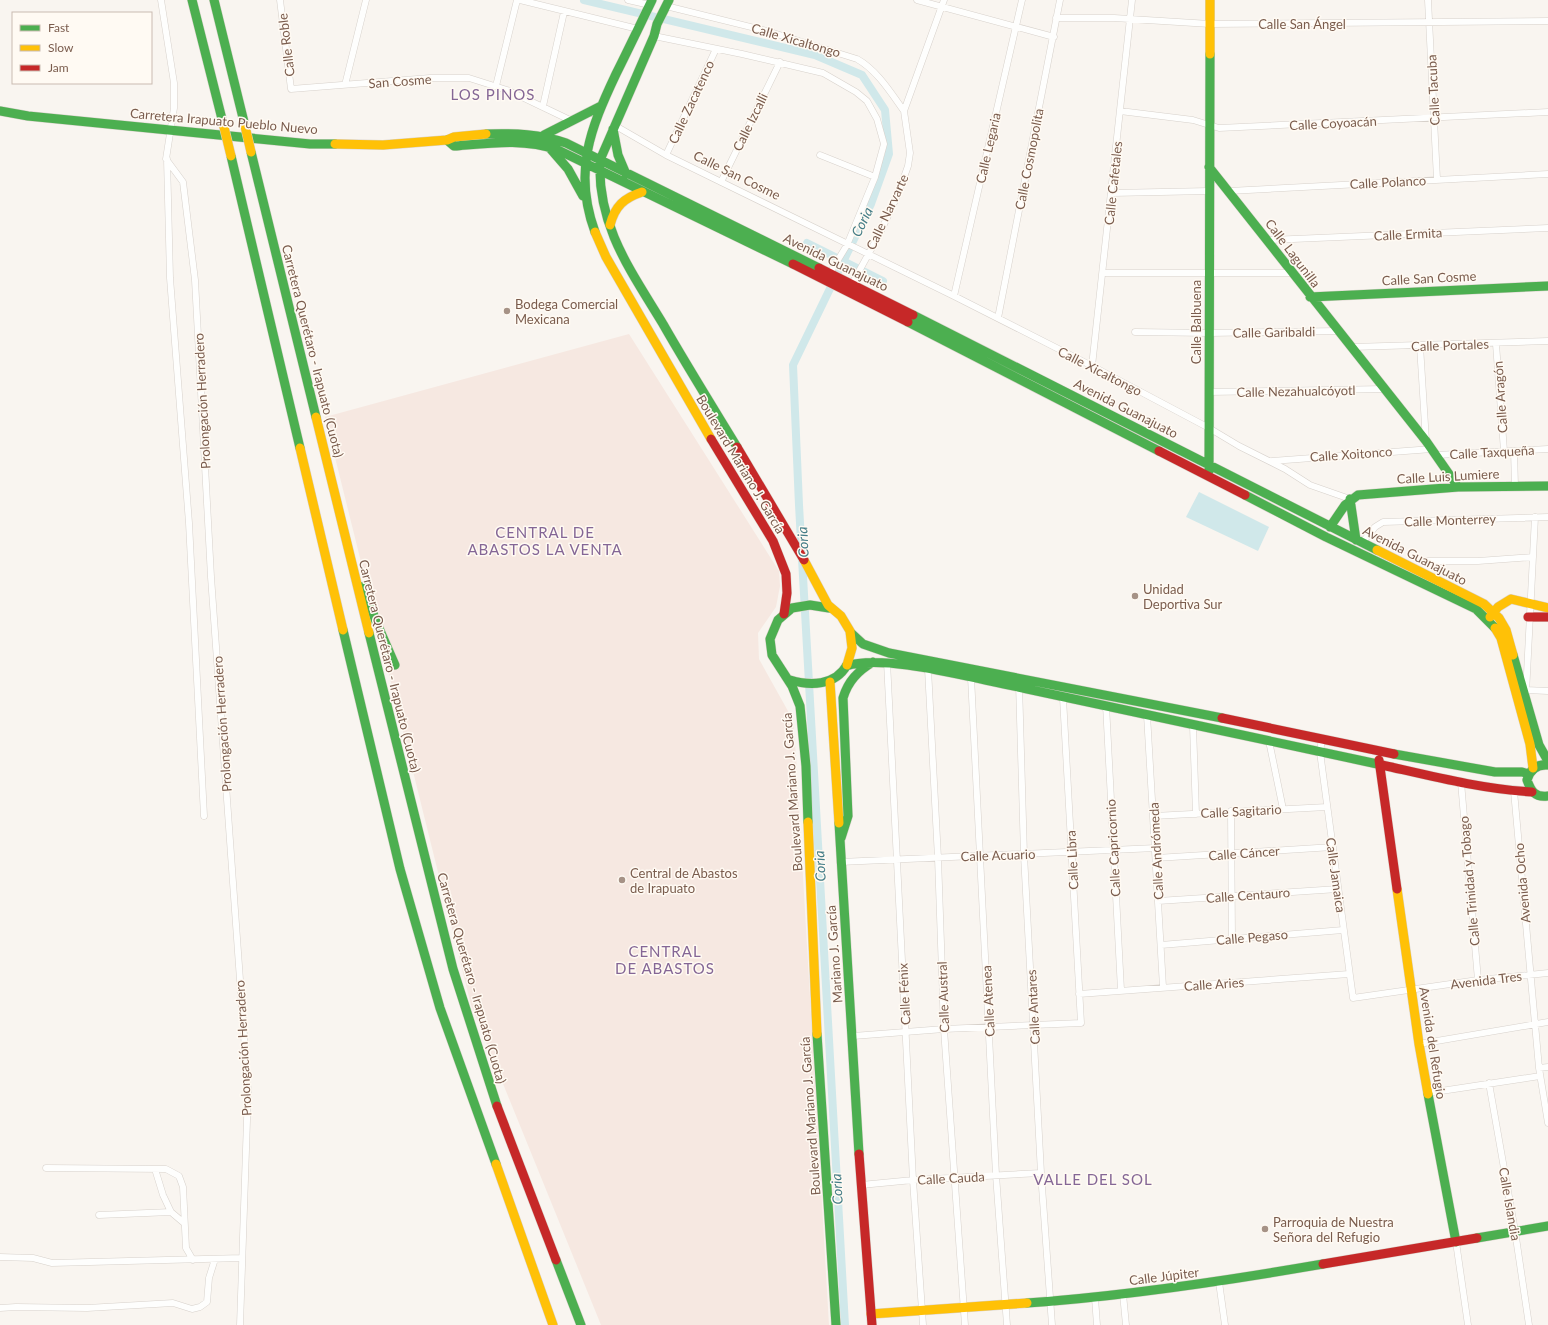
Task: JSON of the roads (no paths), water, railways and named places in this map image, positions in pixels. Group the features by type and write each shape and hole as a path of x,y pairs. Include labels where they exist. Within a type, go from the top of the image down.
{"main road":[{"path":"192,0 231,156 400,868 443,1015 554,1325"},
{"name":"Carretera Querétaro - Irapuato (Cuota)","path":"214,0 422,855 470,1027 497,1106 581,1325"},
{"path":"1209,167 1210,0"},
{"name":"Boulevard Mariano J. García","path":"649,5 601,106 586,151 584,162 586,202 597,238 606,257 694,411 773,541 786,574 784,614 774,627 770,638 770,651 774,662 781,673 790,680 799,706 804,747 815,986 836,1325"},
{"name":"Boulevard Mariano J. García","path":"666,7 657,24 654,36 613,127 600,160 599,170 602,202 609,229 616,245 791,536 829,608"},
{"path":"544,135 601,106"},
{"name":"Carretera Irapuato Pueblo Nuevo","path":"0,111 28,116 310,144 383,145 447,140"},
{"path":"613,127 618,155 626,174"},
{"name":"Avenida Guanajuato","path":"1532,792 1528,784 1531,771 1530,744 1501,638 1491,616 1484,604 1209,466 851,283 831,277 642,192 584,162 542,143 521,142 454,146 447,140 454,136 521,133 544,135 586,151 626,174 831,277 840,287 1209,477 1491,616 1506,630 1526,693 1539,745 1548,761"},
{"path":"548,146 563,162 586,202"},
{"name":"Calle Balbuena","path":"1209,167 1209,477"},
{"name":"Calle Lagunilla","path":"1209,167 1268,240 1310,297 1352,347 1426,441 1458,486"},
{"path":"609,229 612,213 622,199 642,192"},
{"name":"Calle San Cosme","path":"1310,297 1548,286"},
{"name":"Calle Luis Lumiere","path":"1350,499 1367,494 1458,486 1548,486"},
{"path":"1330,527 1341,508 1350,499"},
{"path":"1350,499 1359,541"},
{"path":"342,523 376,619 395,665"},
{"path":"1484,604 1514,599 1548,608"},
{"path":"1491,616 1504,601"},
{"path":"784,614 794,607 805,604 818,604 829,608 843,618 851,633 863,644 889,653 1379,751 1495,772 1531,771 1539,765 1548,765"},
{"path":"1528,617 1548,617"},
{"path":"790,680 802,685 819,685 830,682 839,675 846,666 852,650 851,633"},
{"path":"846,666 859,662 887,662 928,669 971,677 1063,698 1106,705 1193,726 1461,782 1514,791 1532,792 1541,796 1548,796"},
{"path":"839,845 848,816 843,698 845,688 852,677 859,670 873,662"},
{"name":"Mariano J. García","path":"830,682 834,731 840,862 853,1036 861,1186 872,1325"},
{"path":"1288,746 1290,732"},
{"name":"Avenida del Refugio","path":"1379,751 1378,764 1419,1044 1456,1242"},
{"name":"Calle Júpiter","path":"872,1314 1096,1298 1219,1282 1548,1226"}],"street":[{"path":"161,0 174,83 174,108 166,159 170,278 189,523 204,816"},
{"name":"Calle Roble","path":"280,0 291,89"},
{"path":"344,85 366,0"},
{"path":"496,86 519,0 564,12 640,25"},
{"path":"628,0 649,5"},
{"path":"917,0 941,8 1016,25 1054,37"},
{"name":"Calle Narvarte","path":"851,283 898,194 908,166 910,153 904,111 944,0"},
{"name":"Calle Legaria","path":"954,296 1022,0"},
{"name":"Calle Cosmopolita","path":"998,318 1060,0"},
{"name":"Calle Cafetales","path":"1092,366 1132,0"},
{"name":"Calle Tacuba","path":"1428,0 1437,179"},
{"name":"Calle Xicaltongo","path":"666,7 767,31 857,59 864,63 876,75 904,111"},
{"path":"543,106 564,12"},
{"name":"Calle San Ángel","path":"1056,18 1130,19 1210,24 1548,21"},
{"name":"Calle Xicaltongo","path":"654,36 780,62 823,73 842,83 867,101 877,119"},
{"name":"Calle Zacatenco","path":"666,155 716,49"},
{"name":"Calle Izcalli","path":"721,182 780,62"},
{"name":"San Cosme","path":"291,89 430,78 469,78 496,86 543,106 572,121"},
{"name":"Calle Coyoacán","path":"1120,111 1193,120 1219,128 1548,112"},
{"name":"Calle Narvarte","path":"831,277 836,265 847,247 875,177 884,144 877,119"},
{"name":"Calle San Cosme","path":"613,127 847,247"},
{"path":"820,155 875,177"},
{"name":"Prolongación Herradero","path":"166,159 183,182 195,280 212,585 248,1091 240,1325"},
{"name":"Calle Polanco","path":"1229,191 1548,174"},
{"path":"1112,193 1209,191"},
{"name":"Calle Ermita","path":"1268,240 1548,228"},
{"name":"Calle Xicaltongo","path":"847,247 954,296 1092,366 1209,428 1310,485 1350,499"},
{"path":"1103,273 1292,273"},
{"name":"Calle Garibaldi","path":"1135,332 1209,333 1338,331"},
{"name":"Calle Portales","path":"1352,347 1496,344 1548,341"},
{"name":"Calle Aragón","path":"1496,344 1504,452"},
{"path":"1420,346 1426,441"},
{"name":"Calle Nezahualcóyotl","path":"1209,392 1384,389"},
{"name":"Calle Taxqueña","path":"1434,452 1504,452 1548,449"},
{"path":"1514,451 1515,486"},
{"name":"Calle Xoitonco","path":"1270,462 1434,452"},
{"path":"1534,517 1528,617 1526,693 1548,691"},
{"name":"Calle Monterrey","path":"1359,541 1383,522 1548,517"},
{"path":"1426,561 1478,561 1532,557"},
{"name":"Calle Fénix","path":"887,662 913,1180 923,1325"},
{"name":"Calle Austral","path":"928,669 938,858 944,1029 965,1325"},
{"name":"Calle Atenea","path":"971,677 990,1027 996,1175 1007,1325"},
{"name":"Calle Antares","path":"1020,679 1018,688 1024,855 1041,1173 1052,1325"},
{"name":"Calle Libra","path":"1034,1026 1081,1023 1063,698"},
{"name":"Calle Capricornio","path":"1106,705 1112,850 1121,990"},
{"name":"Calle Andrómeda","path":"1147,715 1163,987"},
{"path":"1193,726 1196,814"},
{"name":"Calle Jamaica","path":"1322,739 1320,752 1353,998"},
{"path":"1269,741 1283,809"},
{"name":"Calle Trinidad y Tobago","path":"1461,782 1478,980"},
{"name":"Avenida Ocho","path":"1514,791 1530,975"},
{"name":"Calle Sagitario","path":"1154,816 1327,807"},
{"path":"1231,811 1232,939"},
{"name":"Calle Cáncer","path":"1156,858 1332,847"},
{"name":"Calle Acuario","path":"840,862 1156,848"},
{"name":"Calle Centauro","path":"1158,901 1338,889"},
{"name":"Calle Pegaso","path":"1160,945 1343,930"},
{"name":"Avenida Tres","path":"1353,998 1478,980 1548,973"},
{"name":"Calle Aries","path":"1079,994 1349,974"},
{"path":"1530,975 1539,1068 1548,1123"},
{"path":"1419,1044 1548,1022"},
{"path":"853,1036 906,1031 1034,1026"},
{"path":"1539,1068 1548,1067"},
{"path":"1428,1093 1540,1076"},
{"name":"Calle Islandia","path":"1489,1083 1515,1231 1529,1325"},
{"path":"46,1168 166,1169 179,1176 183,1187 186,1248 193,1260"},
{"path":"155,1169 163,1195 171,1212 184,1223"},
{"name":"Calle Cauda","path":"861,1186 913,1180 1041,1173"},
{"path":"99,1215 171,1212"},
{"name":"Avenida del Refugio","path":"1456,1242 1468,1325"},
{"path":"0,1256 33,1258 52,1263 242,1258"},
{"path":"0,1308 94,1308 173,1303 192,1309 200,1307 207,1302 209,1278 215,1259"},
{"path":"1219,1282 1225,1325"},
{"path":"1123,1294 1126,1325"},
{"path":"1096,1298 1097,1325"}],"water":[{"path":"1199,492 1269,527 1258,551 1186,517"}],"waterway":[{"name":"Coria","path":"584,0 815,55 862,75 885,110 889,154 871,204 793,365 799,505 845,1325"},
{"name":"Coria","path":"807,243 883,281"}],"place":[{"name":"Bodega Comercial Mexicana","path":"507,311"},
{"name":"Unidad Deportiva Sur","path":"1135,596"},
{"name":"Central de Abastos de Irapuato","path":"622,880"},
{"name":"Parroquia de Nuestra Señora del Refugio","path":"1265,1229"}],"district":[{"name":"LOS PINOS","path":"493,95"},
{"name":"CENTRAL DE ABASTOS LA VENTA","path":"545,542"},
{"name":"CENTRAL DE ABASTOS","path":"665,960"},
{"name":"VALLE DEL SOL","path":"1093,1180"}]}
